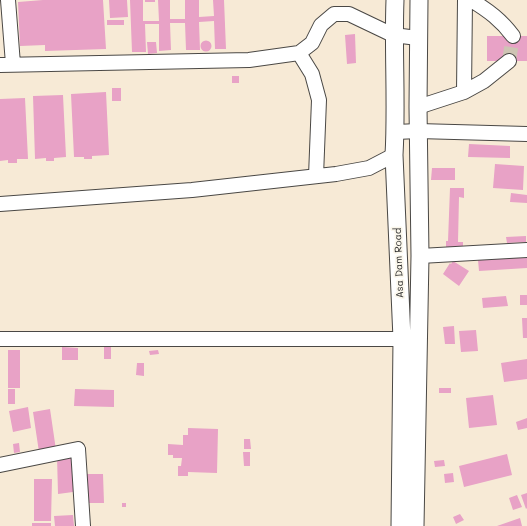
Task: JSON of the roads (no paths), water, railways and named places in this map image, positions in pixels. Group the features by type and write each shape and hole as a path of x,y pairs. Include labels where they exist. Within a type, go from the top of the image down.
{"main road":[{"name":"Asa Dam Road","path":"395,0 393,36 396,132 394,155 402,339 400,526"},
{"name":"Asa Dam Road","path":"415,526 420,256 418,131 419,0"}],"street":[{"path":"8,0 7,64 249,60 299,53 312,43 320,25 334,14 349,14 393,36 418,38"},
{"path":"464,92 465,0"},
{"path":"471,0 488,10 503,22 514,36"},
{"path":"299,53 312,74 319,100 316,176"},
{"path":"418,107 464,92 484,81 510,61"},
{"path":"396,132 418,131 527,134"},
{"path":"0,204 192,190 316,176 369,168 394,155"},
{"path":"420,256 527,250"},
{"path":"0,339 402,339"},
{"path":"0,465 78,449 83,526"}],"tunnel":[{"path":"509,61 513,36"}]}
